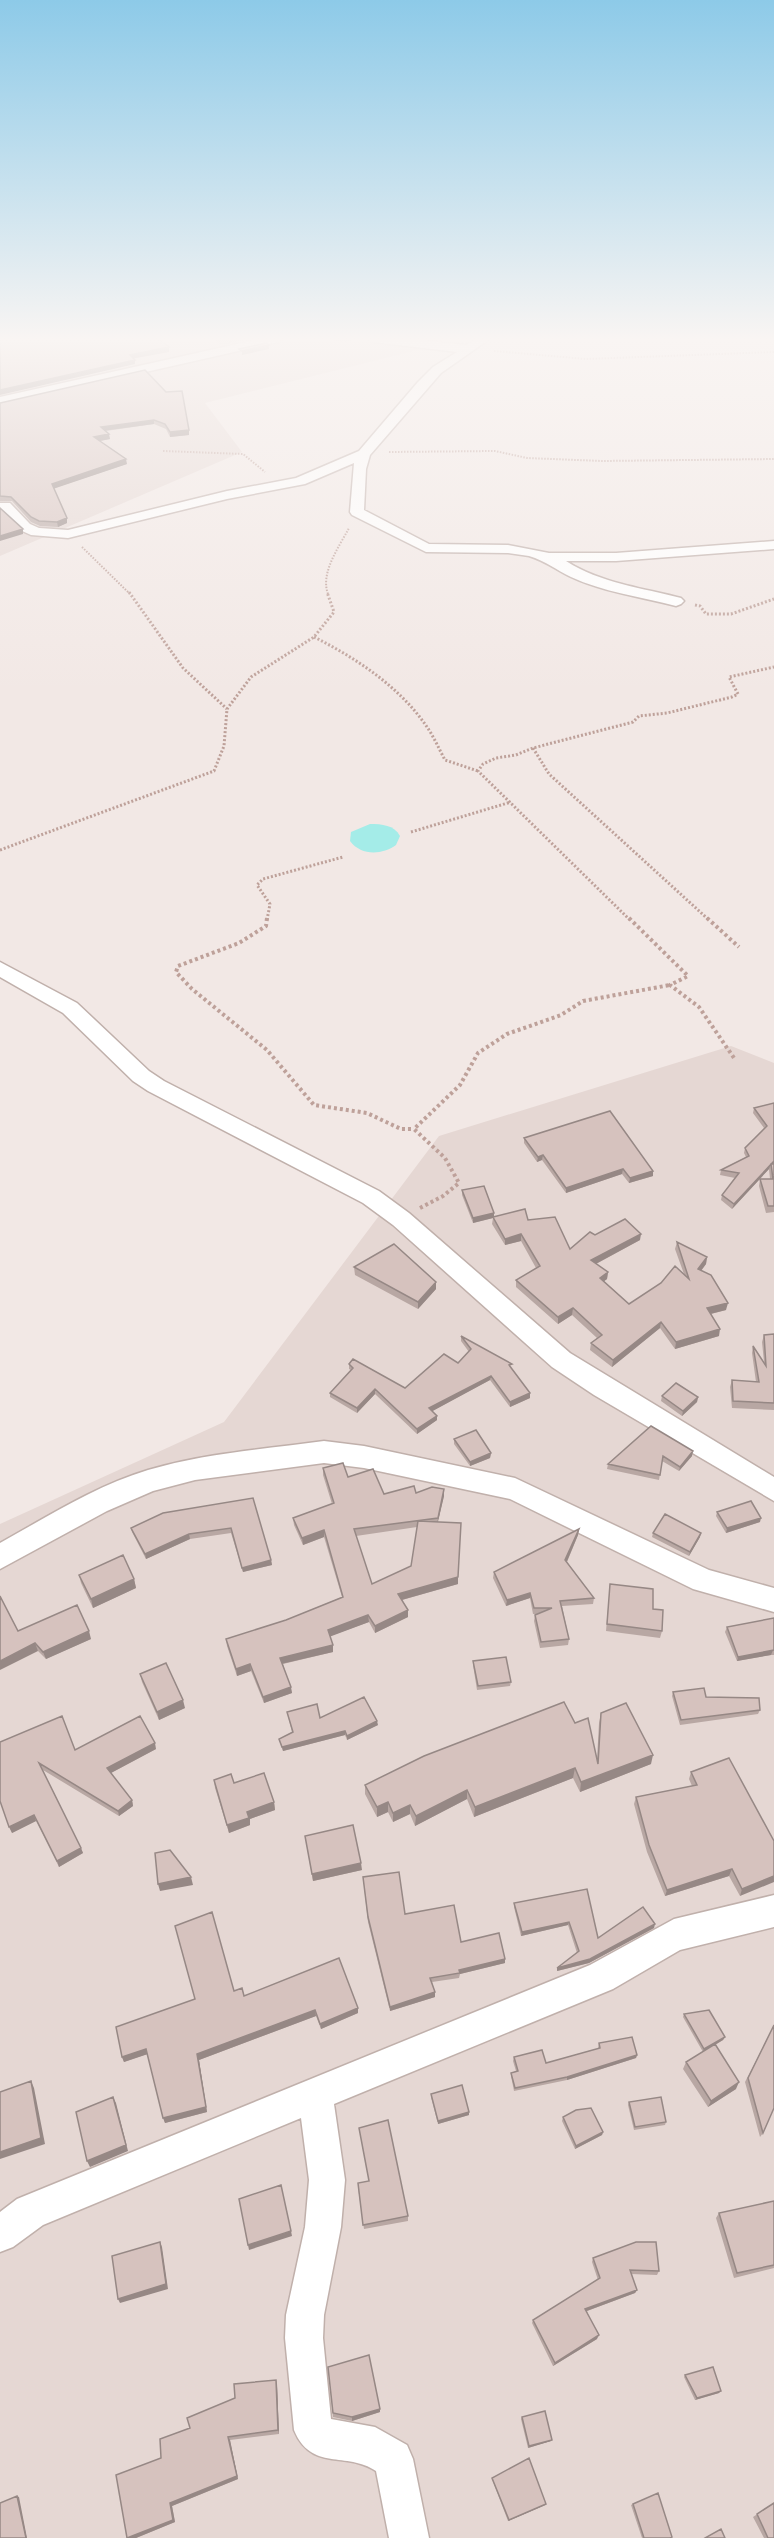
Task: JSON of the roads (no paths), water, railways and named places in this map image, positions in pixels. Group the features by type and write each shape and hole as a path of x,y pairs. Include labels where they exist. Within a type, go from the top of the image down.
{"street":[{"path":"5,506 25,527 36,532 68,534 227,495 282,485 315,476 359,456"},
{"path":"363,456 359,469 357,512 426,548 508,549 549,557 616,557 774,545"},
{"path":"549,557 576,574 599,582 676,601"},
{"path":"0,968 70,1008 141,1076 156,1086 370,1197 401,1219 561,1360 603,1389 774,1490"},
{"path":"0,1557 97,1503 148,1481 195,1469 324,1452 514,1489 703,1580 774,1600"},
{"path":"0,2235 30,2212 601,1977 674,1935 774,1911"},
{"path":"315,2096 327,2180 323,2227 305,2315 304,2338 313,2430 327,2440 375,2447 393,2459 409,2538"}],"water":[{"path":"370,824 394,829 400,836 396,845 378,852 366,851 355,846 350,841 351,832"}]}
